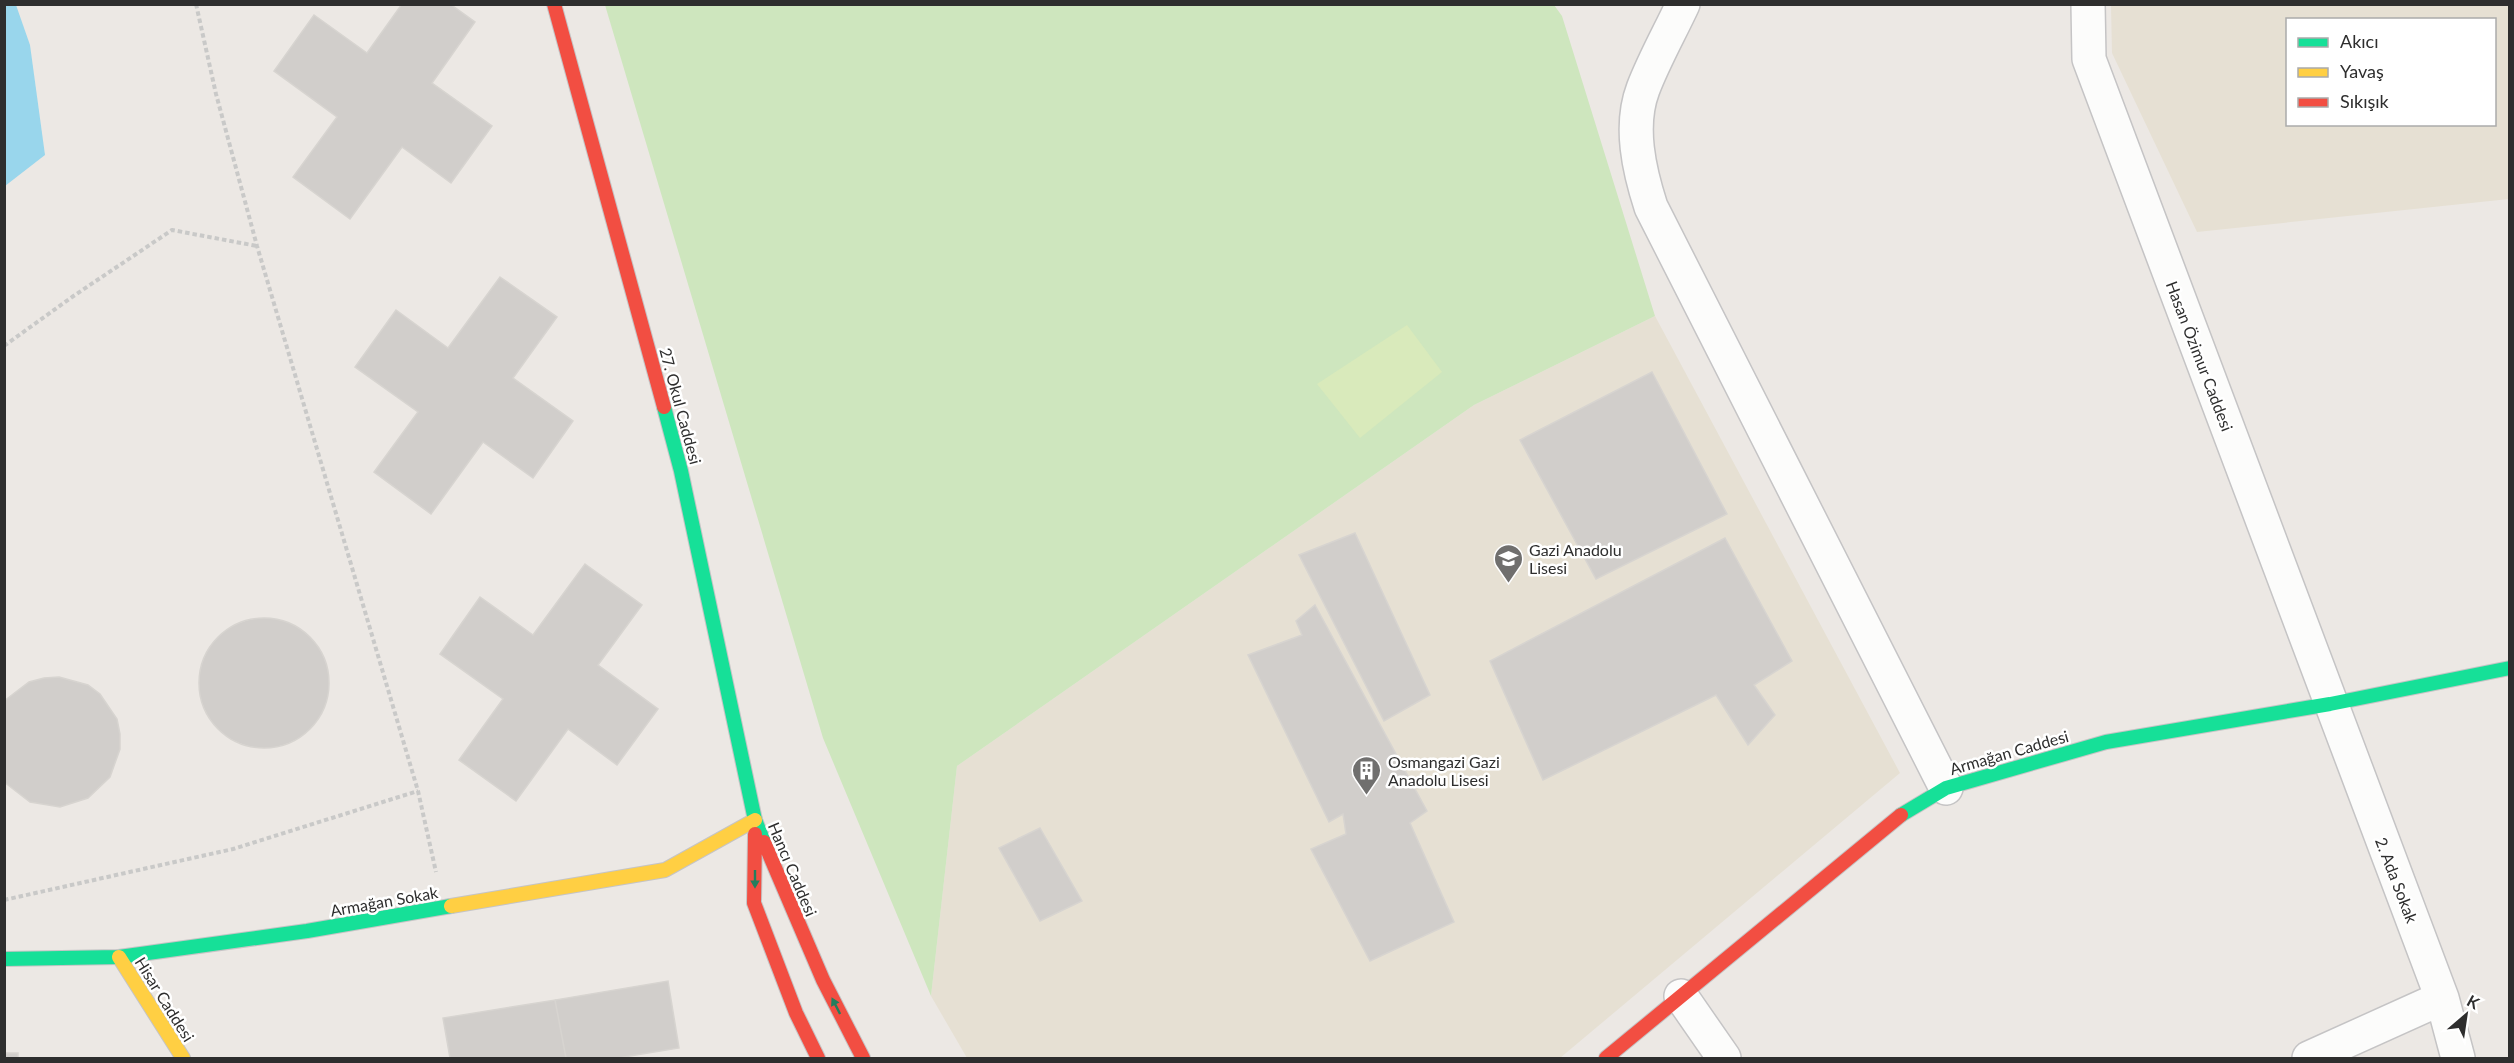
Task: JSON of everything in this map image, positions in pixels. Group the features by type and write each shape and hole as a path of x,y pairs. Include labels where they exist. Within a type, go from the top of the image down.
{"street":[{"name":"27. Okul Caddesi","path":"554,4 681,471 755,820"},
{"path":"1683,4 1643,90 1638,114 1639,160 1651,207 1946,788"},
{"name":"Hasan Özimur Caddesi","path":"2088,4 2089,59 2330,704"},
{"name":"Armağan Caddesi","path":"1606,1059 1881,829 1914,805 1946,788 2106,742 2330,704 2510,668"},
{"name":"2. Ada Sokak","path":"2330,704 2442,998 2458,1059"},
{"name":"Armağan Sokak","path":"4,959 119,957 307,931 665,870 755,820"},
{"name":"Hancı Caddesi","path":"755,820 754,903 796,1013 818,1059"},
{"name":"Hancı Caddesi","path":"755,820 823,980 863,1059"},
{"name":"Hisar Caddesi","path":"119,957 183,1059"},
{"path":"1681,996 1724,1059"},
{"path":"2309,1059 2442,998"}],"path":[{"path":"196,4 216,94 257,246 418,791 444,908"},
{"path":"4,346 172,230 257,246"},
{"path":"4,900 233,849 418,791"}],"shaded area":[{"path":"2111,5 2509,5 2509,199 2197,232 2112,53"},
{"name":"Gazi Anadolu Lisesi","path":"1655,316 1900,773 1560,1058 967,1058 931,996 957,766 1474,405"}],"green space":[{"path":"605,5 1554,5 1562,16 1655,316 1474,405 957,766 931,996 823,738"},
{"path":"1407,325 1442,372 1360,438 1317,384"}],"water":[{"path":"5,4 16,5 30,45 45,155 5,186"}],"building":[{"path":"402,4 450,4 475,22 432,83 492,126 451,183 402,147 350,219 293,177 337,117 274,71 314,15 367,53"},
{"path":"500,277 557,317 513,378 573,421 533,478 483,442 431,514 374,472 418,412 355,367 396,310 448,348"},
{"path":"1652,372 1727,514 1596,579 1520,440"},
{"path":"1355,533 1430,695 1384,721 1299,555"},
{"path":"1725,538 1792,661 1754,685 1775,715 1748,745 1716,695 1543,780 1490,661"},
{"path":"585,564 642,605 598,665 658,709 617,765 568,729 516,801 459,760 503,699 440,654 480,597 533,635"},
{"name":"Osmangazi Gazi Anadolu Lisesi","path":"1315,605 1427,811 1410,823 1454,922 1370,961 1311,849 1346,834 1343,814 1329,822 1248,655 1302,635 1296,621"},
{"path":"264,618 289,623 310,637 324,658 329,683 324,708 310,729 289,743 264,748 239,743 218,729 204,708 199,683 204,658 218,637 239,623"},
{"path":"59,677 88,685 100,694 117,719 120,734 120,749 110,777 88,798 60,807 30,802 4,782 4,701 29,682"},
{"path":"1040,828 1082,901 1040,921 999,848"},
{"path":"668,981 679,1048 618,1058 566,1058 555,1000"},
{"path":"555,1000 566,1058 450,1058 443,1018"},
{"path":"4,1053 18,1053 18,1058 4,1058"}],"traffic: fast":[{"path":"664,407 681,471 755,820 764,842"},
{"path":"1901,815 1946,788 2106,742 2330,704 2510,668"},
{"path":"4,959 119,957 307,931 451,906"}],"traffic: slow":[{"path":"451,906 665,870 755,820"},
{"path":"119,957 183,1058"}],"traffic: jam":[{"path":"554,4 664,407"},
{"path":"1606,1058 1901,815"},
{"path":"755,834 754,903 796,1013 818,1058"},
{"path":"764,842 823,980 863,1058"}],"place":[{"name":"Gazi Anadolu Lisesi","path":"1508,584"},
{"name":"Osmangazi Gazi Anadolu Lisesi","path":"1367,796"}]}
